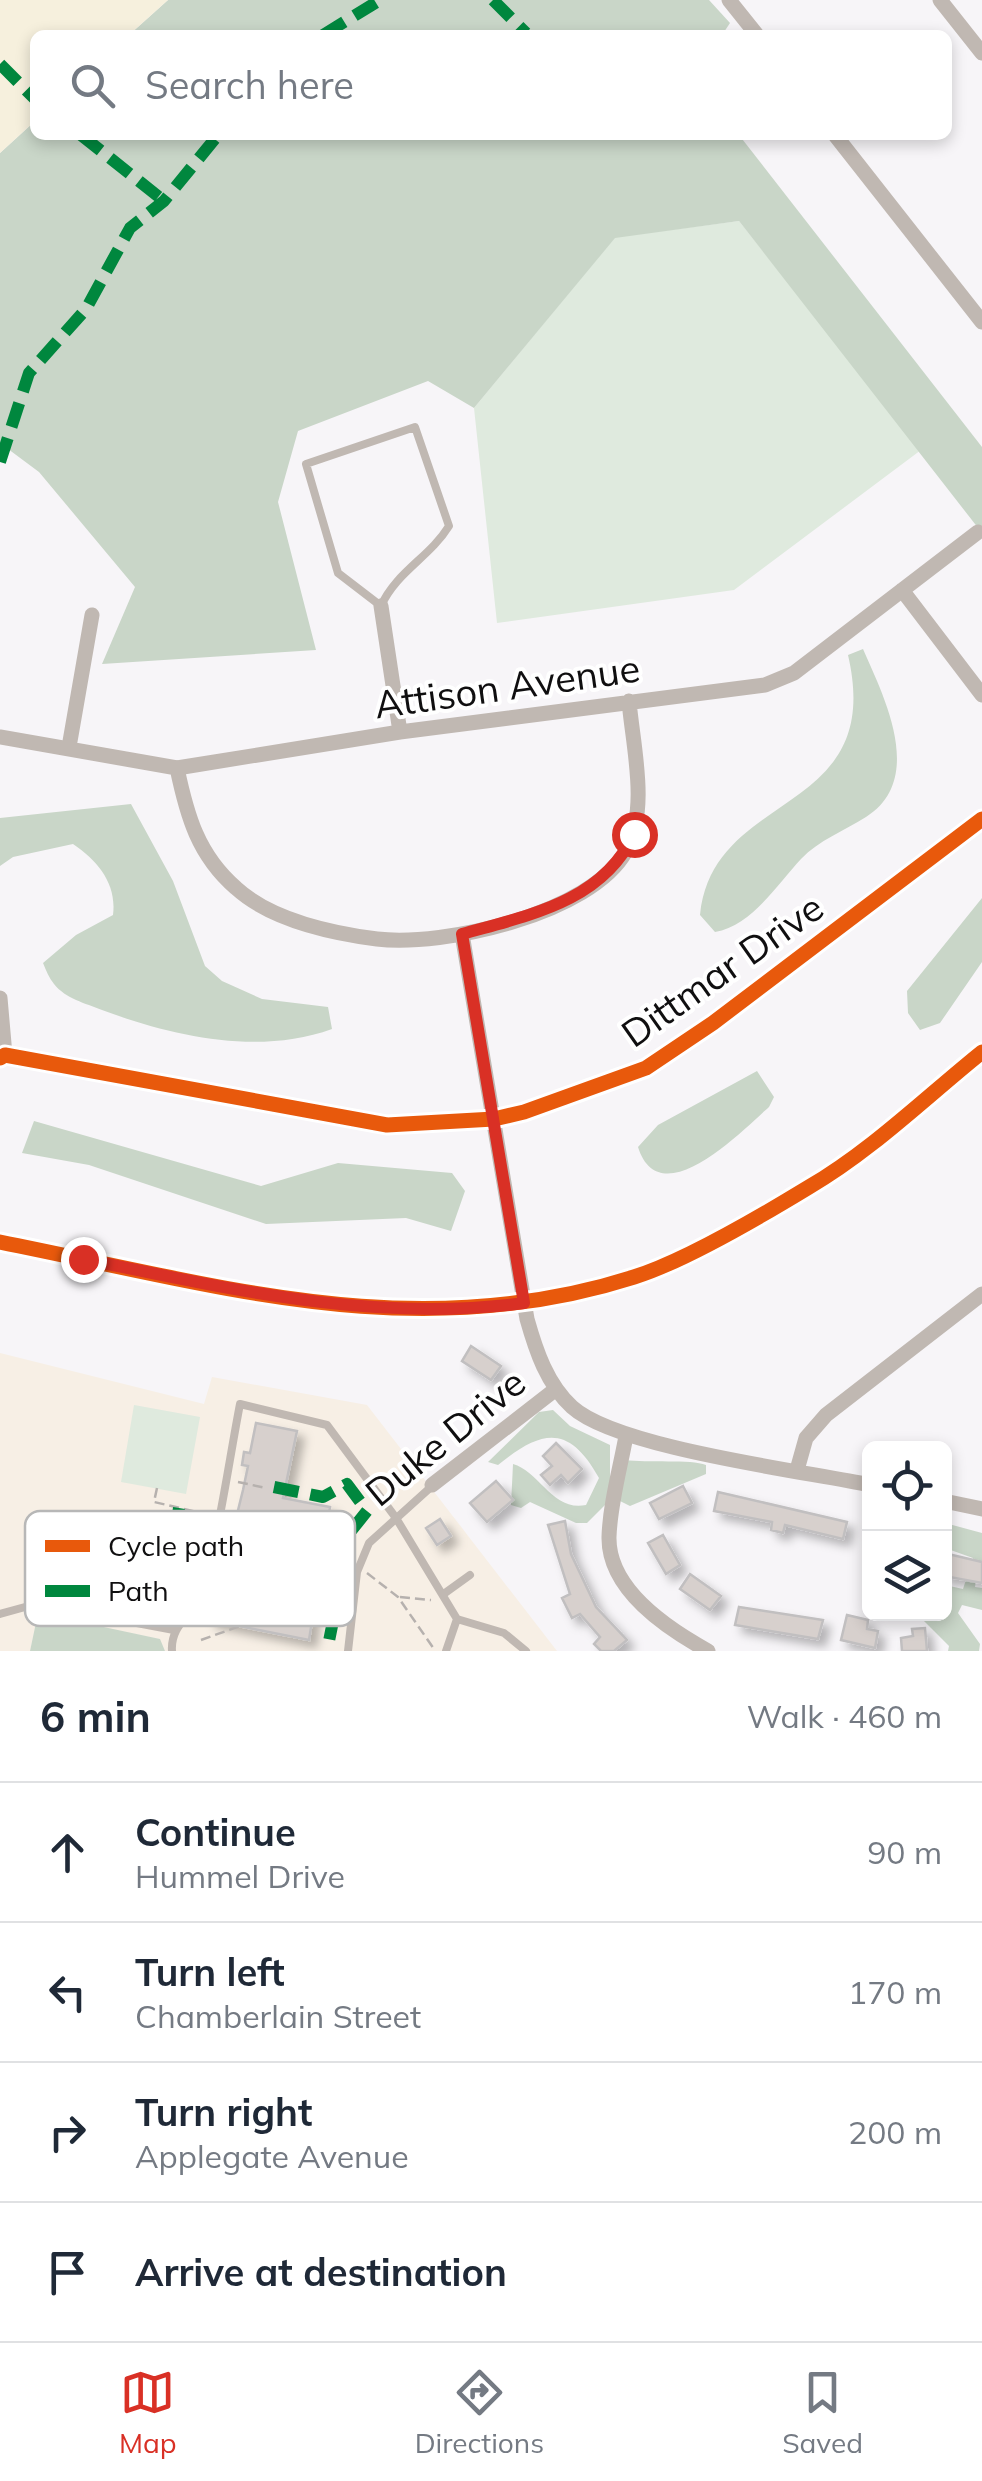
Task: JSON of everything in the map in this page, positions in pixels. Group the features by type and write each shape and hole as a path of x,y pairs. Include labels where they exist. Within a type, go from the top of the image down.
{"street":[{"path":"729,0 752,30"},
{"path":"940,0 982,53"},
{"path":"839,140 982,322"},
{"name":"Attison Avenue","path":"0,738 176,768 400,732 779,681 978,532"},
{"path":"902,590 982,694"},
{"path":"381,606 400,732"},
{"path":"69,747 92,616"},
{"path":"176,768 189,824 212,865 239,891 269,909 318,928 380,940 462,934 555,908 616,866 634,834 638,814 629,701"},
{"name":"Dittmar Drive","path":"2,1056 387,1125 494,1119 571,1098 646,1068 713,1023 982,819"},
{"path":"462,934 524,1303 539,1359 556,1389 574,1409 626,1436 862,1483"},
{"path":"0,998 2,1056"},
{"path":"0,1242 260,1295 353,1308 440,1312 524,1303 637,1276 756,1217 812,1186 982,1052"},
{"path":"797,1470 806,1438 826,1414 982,1294"},
{"name":"Duke Drive","path":"432,1486 556,1389"},
{"path":"626,1436 609,1540 616,1570 646,1608 682,1637 708,1651"},
{"path":"952,1503 982,1509"}],"lane":[{"path":"415,427 450,526 438,544 391,583 381,606 338,572 306,464 415,427"},
{"path":"218,1511 240,1404 327,1425 396,1518 445,1593 457,1619 446,1651"},
{"name":"Duke Drive","path":"355,1607 363,1556 380,1530 432,1486"},
{"path":"445,1593 470,1575"},
{"path":"0,1614 25,1607"},
{"path":"457,1619 504,1634 526,1651"},
{"path":"153,1626 174,1630"},
{"path":"172,1651 177,1626"},
{"name":"Duke Drive","path":"348,1651 352,1626"}],"path":[{"path":"232,1480 266,1488"},
{"path":"157,1488 154,1502 191,1511"},
{"path":"366,1572 398,1597 434,1650"},
{"path":"398,1597 438,1601"},
{"path":"200,1640 240,1626"}],"shaded area":[{"path":"739,221 921,450 734,590 497,623 474,408 615,237"},
{"path":"0,1353 204,1404 212,1377 367,1405 557,1651 165,1651 159,1639 96,1626 355,1626 355,1511 25,1511 25,1626 35,1626 30,1651 0,1651"},
{"path":"134,1405 200,1417 186,1494 121,1482"}],"green space":[{"path":"168,0 709,0 730,23 725,30 135,30"},
{"path":"30,126 30,140 743,140 982,447 982,533 739,221 615,238 474,408 428,381 298,431 278,502 316,650 102,664 135,587 39,472 0,443 0,153"},
{"path":"863,649 895,737 894,781 884,801 866,817 808,852 752,913 715,932 700,915 712,874 734,844 821,775 843,747 853,708 848,655"},
{"path":"131,804 173,881 205,966 222,981 262,999 328,1007 332,1029 275,1041 245,1042 186,1035 76,1000 54,984 43,963 76,935 113,915 109,883 98,866 73,844 13,857 0,866 0,818"},
{"path":"982,898 982,962 940,1023 920,1030 908,1013 907,991"},
{"path":"757,1071 774,1097 769,1107 741,1132 702,1162 683,1171 664,1173 649,1166 638,1147 658,1125"},
{"path":"34,1121 261,1186 338,1163 452,1173 465,1191 451,1231 406,1218 266,1224 89,1165 22,1153"},
{"path":"553,1410 570,1426 610,1445 610,1500 587,1523 576,1523 530,1502 521,1508 511,1505 513,1464 564,1503 586,1505 599,1478 577,1448 554,1438 541,1439 498,1465 488,1462 539,1412"},
{"path":"625,1460 699,1463 706,1465 706,1474 630,1506 620,1501"},
{"path":"952,1525 982,1533 982,1564 978,1566 975,1587 982,1588 982,1610 962,1605 958,1613 980,1644 979,1651 948,1651 949,1646 924,1621 952,1621 952,1587 963,1589 973,1558 952,1550"},
{"path":"35,1626 99,1626 160,1639 165,1651 30,1651"}],"sand":[{"path":"0,0 168,0 135,30 30,30 30,126 0,153"}],"building":[{"path":"471,1346 501,1366 491,1380 462,1361"},
{"path":"256,1423 297,1431 283,1498 330,1507 329,1511 238,1511 248,1466 242,1465 244,1452 250,1453"},
{"path":"556,1443 582,1469 568,1483 561,1475 550,1485 541,1475 552,1466 543,1456"},
{"path":"496,1481 513,1500 487,1522 470,1503"},
{"path":"683,1486 692,1503 659,1519 650,1503"},
{"path":"718,1492 847,1522 843,1539 785,1525 783,1533 771,1530 772,1522 714,1511"},
{"path":"440,1519 451,1536 437,1545 426,1528"},
{"path":"565,1521 571,1554 596,1607 627,1640 614,1651 601,1651 594,1644 600,1637 580,1614 572,1618 562,1598 570,1594 548,1525"},
{"path":"663,1535 680,1565 666,1574 648,1543"},
{"path":"952,1555 982,1562 982,1583 952,1577"},
{"path":"690,1574 721,1596 710,1610 680,1589"},
{"path":"739,1607 823,1620 818,1639 735,1625"},
{"path":"847,1615 868,1621 867,1629 878,1631 875,1648 841,1640"},
{"path":"239,1626 311,1626 309,1640"},
{"path":"925,1628 927,1651 902,1651 901,1638 913,1636 912,1629"}],"marked path":[{"path":"331,30 380,0"},
{"path":"493,0 523,30"},
{"path":"0,64 30,94"},
{"path":"87,140 164,201"},
{"path":"0,462 29,373 86,309 130,228 164,201 214,140"},
{"path":"274,1487 323,1497 347,1484 367,1511 355,1526"},
{"path":"327,1651 332,1626"}],"cycle path":[{"path":"0,1058 5,1055 387,1125 494,1119 524,1112 646,1068 713,1023 982,819"},
{"path":"0,1242 316,1302 394,1308 473,1307 553,1297 654,1270 746,1224 854,1157 982,1052"}],"route":[{"path":"83,1259 260,1295 353,1308 440,1312 524,1303 462,934 555,908 580,894 616,866 634,834"}]}
